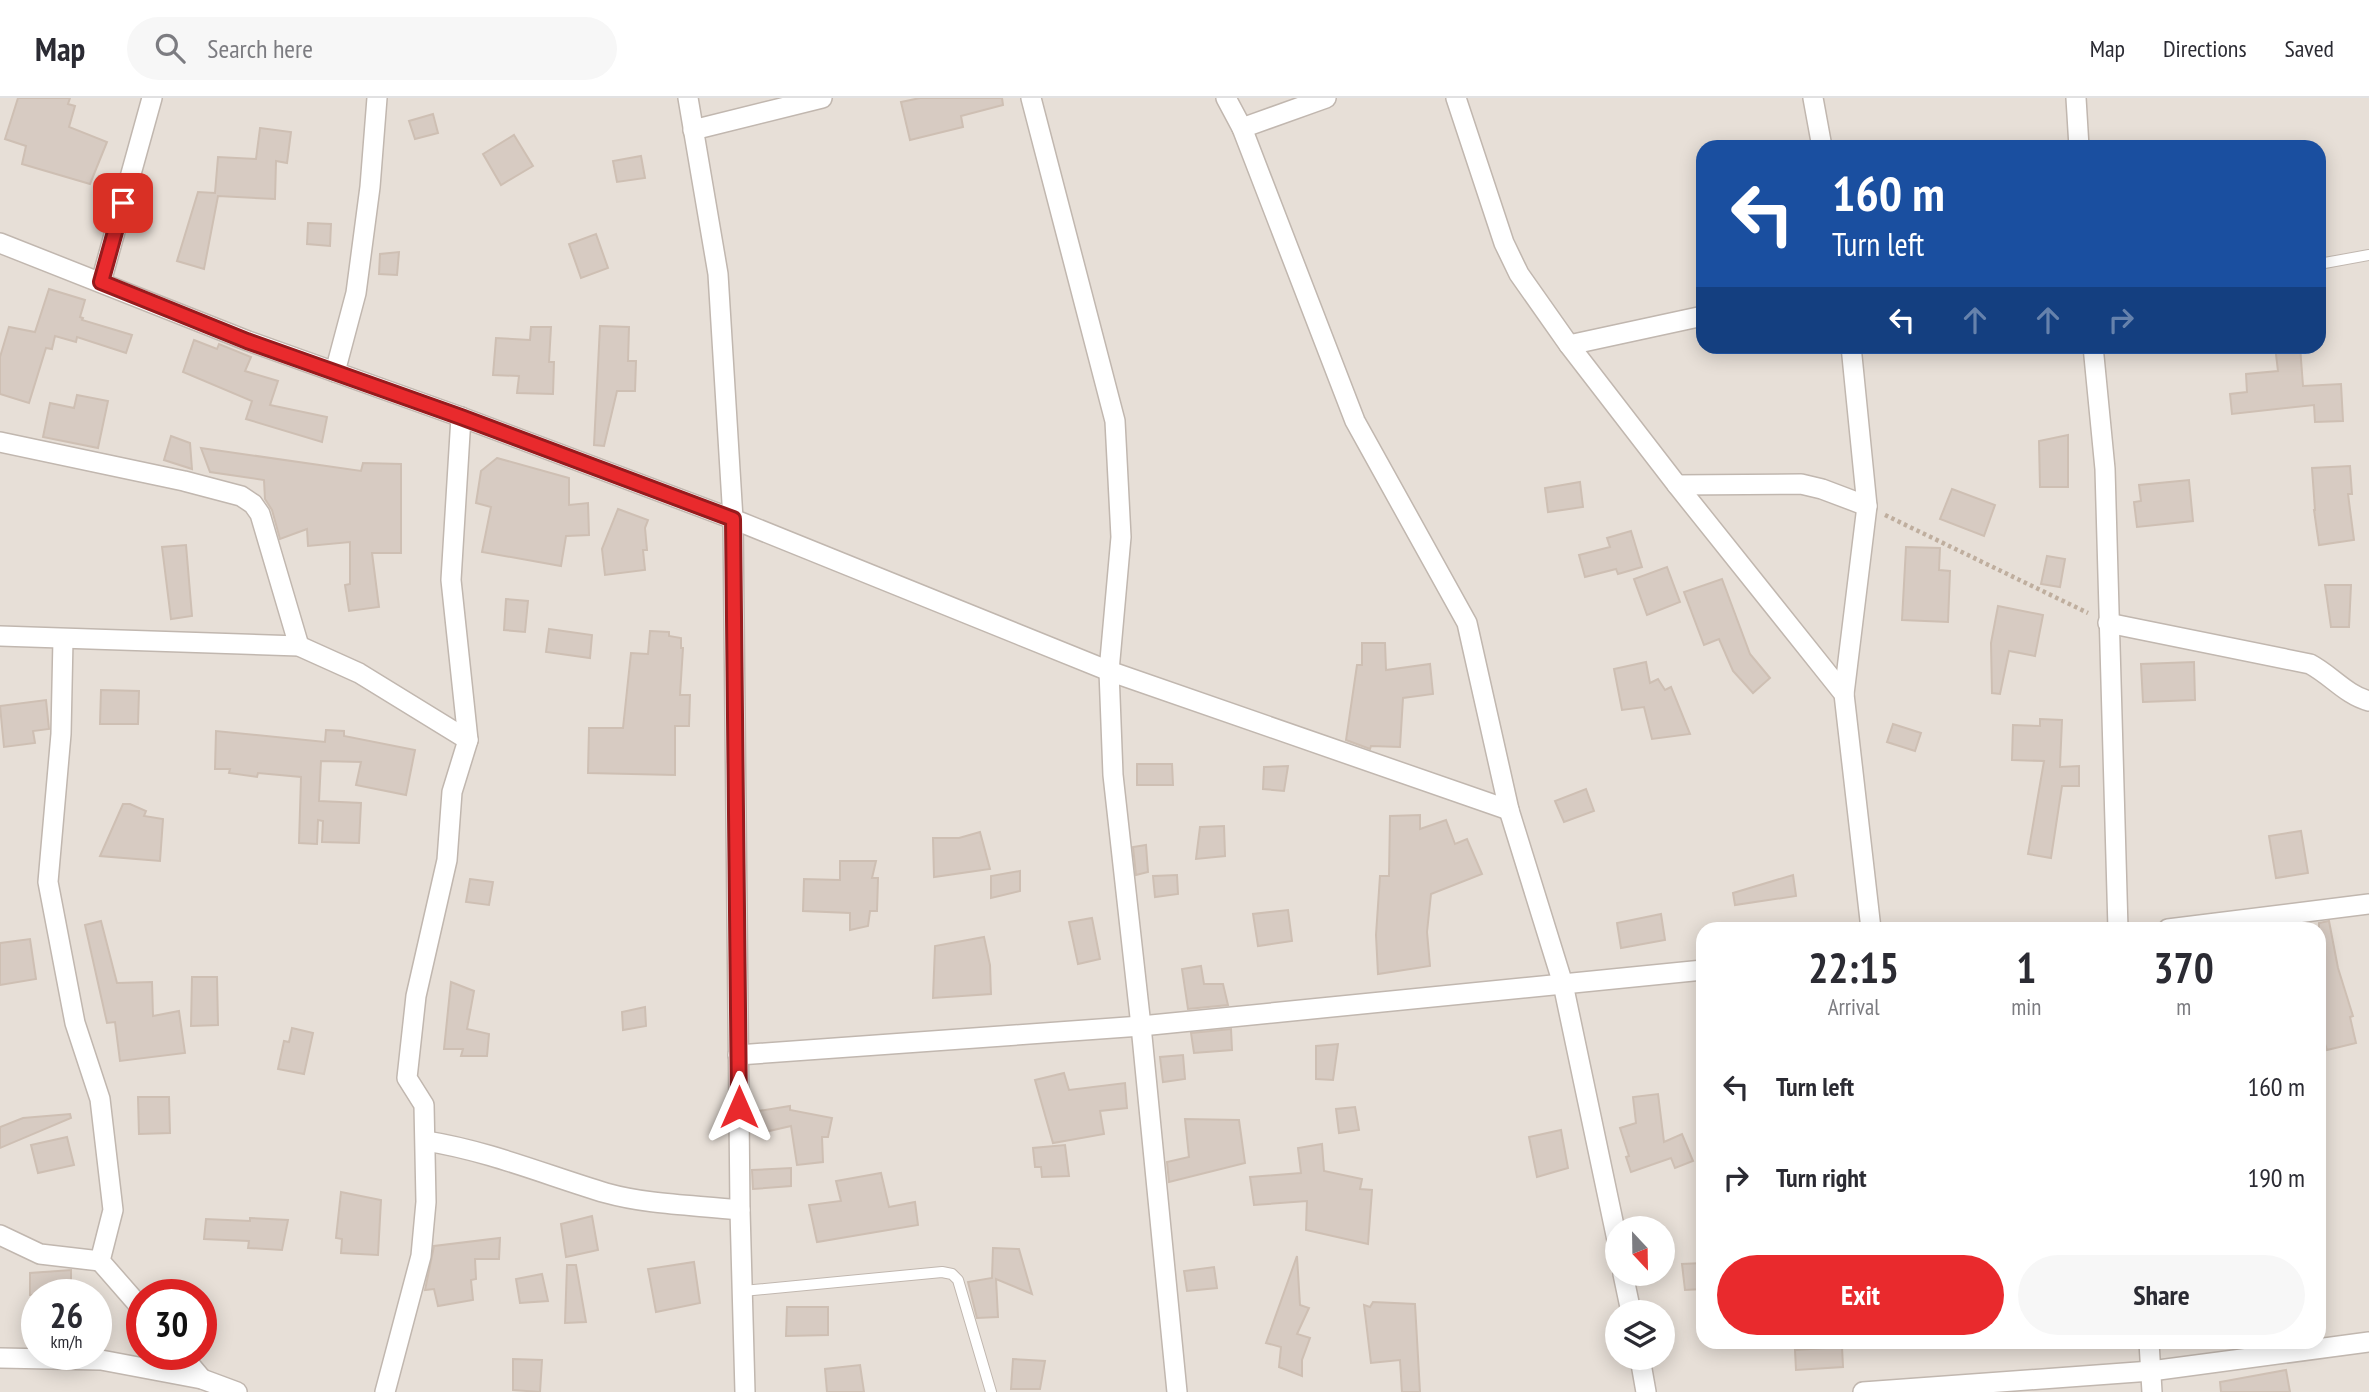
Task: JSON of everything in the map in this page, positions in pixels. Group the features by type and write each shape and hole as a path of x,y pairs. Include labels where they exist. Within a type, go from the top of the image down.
{"street":[{"path":"101,282 152,98"},
{"path":"335,372 356,293 370,187 377,98"},
{"path":"688,98 718,274 733,519 740,1210 745,1392"},
{"path":"693,130 822,98"},
{"path":"1031,98 1115,421 1121,537 1109,671 1113,775 1177,1392"},
{"path":"1226,98 1242,128 1355,421 1467,623 1509,810 1563,984 1612,1216"},
{"path":"1242,128 1326,98"},
{"path":"1456,98 1511,260 1569,345 1844,694"},
{"path":"1813,98 1821,140"},
{"path":"2076,98 2079,140"},
{"path":"0,243 247,341 461,417 733,519 1109,671 1509,810"},
{"path":"1569,345 1696,318"},
{"path":"1853,354 1867,506 1844,694 1870,922"},
{"path":"2094,354 2105,469 2118,922"},
{"path":"385,1392 421,1256 426,1202 424,1105 407,1078 416,996 447,860 452,792 468,740 451,580 461,417"},
{"path":"0,442 184,481 241,496 253,504 260,514 299,646"},
{"path":"1677,485 1801,484 1867,506"},
{"path":"2108,623 2310,664 2325,671 2343,688 2369,701"},
{"path":"0,636 299,646 359,673 468,740"},
{"path":"63,639 61,734 48,882 75,1023 100,1099 113,1210 100,1261"},
{"path":"2224,922 2369,904"},
{"path":"738,1055 1141,1026 1696,971"},
{"path":"426,1141 461,1146 608,1194 740,1210"},
{"path":"0,1235 40,1254 100,1261 126,1291"},
{"path":"2326,1348 2369,1342"},
{"path":"2149,1349 2152,1392"},
{"path":"1863,1392 2151,1371 2316,1349"},
{"path":"0,1358 101,1360 202,1379 237,1392"},
{"path":"194,1370 202,1379"},
{"path":"1642,1370 1646,1392"}],"lane":[{"path":"2326,263 2369,256"},
{"path":"743,1291 942,1272 952,1274 958,1280 991,1392"}],"path":[{"path":"1867,506 2108,623"}],"shaded area":[{"path":"0,98 2369,98 2369,1392 0,1392"}],"building":[{"path":"18,98 70,98 68,104 75,106 69,127 107,142 90,184 22,164 26,146 5,139"},
{"path":"920,98 1002,98 1003,105 961,116 963,127 910,140 901,102"},
{"path":"433,114 438,133 415,139 409,121"},
{"path":"260,128 291,132 287,163 276,161 275,199 218,196 204,269 177,261 198,192 215,193 218,157 256,159"},
{"path":"514,135 533,166 501,185 483,154"},
{"path":"641,156 645,178 617,182 613,161"},
{"path":"308,223 331,224 330,246 307,244"},
{"path":"596,234 608,268 581,278 569,244"},
{"path":"399,252 397,275 379,274 380,254"},
{"path":"49,289 85,300 80,317 82,320 132,335 126,353 77,337 76,342 55,336 52,349 46,348 29,403 0,394 0,357 9,327 35,332"},
{"path":"600,326 629,327 628,361 636,361 635,391 617,391 604,446 594,445"},
{"path":"531,327 551,327 549,362 554,362 553,394 517,393 519,376 493,375 496,338 530,340"},
{"path":"194,340 217,349 219,344 251,357 245,371 278,381 270,405 327,417 322,442 246,419 252,401 183,372"},
{"path":"2276,354 2301,354 2303,386 2341,384 2343,421 2315,422 2314,405 2232,414 2230,394 2247,392 2246,374 2278,371"},
{"path":"77,395 108,401 98,448 43,437 50,403 74,408"},
{"path":"2068,435 2068,487 2040,487 2039,441"},
{"path":"171,436 190,443 192,469 164,460"},
{"path":"201,448 361,471 363,463 401,464 401,553 372,553 379,607 349,611 345,585 350,584 350,542 308,546 307,529 280,539 272,510 265,499 264,480 210,472"},
{"path":"497,458 569,478 569,505 588,503 589,535 566,536 561,566 482,552 491,507 476,503 481,471"},
{"path":"2350,466 2352,494 2348,494 2354,540 2319,545 2312,468"},
{"path":"2189,480 2193,521 2137,527 2134,502 2141,501 2139,485"},
{"path":"1580,482 1583,507 1548,512 1545,488"},
{"path":"1952,489 1995,505 1984,536 1940,519"},
{"path":"618,509 648,520 645,528 647,550 643,550 645,570 605,575 602,549"},
{"path":"1631,531 1642,567 1618,574 1616,569 1585,577 1579,555 1610,547 1607,538"},
{"path":"186,545 192,616 171,619 162,547"},
{"path":"1906,547 1940,548 1939,570 1950,571 1948,622 1902,620"},
{"path":"2047,556 2065,559 2060,587 2041,584"},
{"path":"1667,567 1680,602 1647,615 1634,579"},
{"path":"1722,579 1750,654 1770,678 1753,693 1733,671 1719,639 1704,645 1684,592"},
{"path":"2325,585 2351,585 2349,627 2331,627"},
{"path":"506,599 528,601 525,632 504,630"},
{"path":"1998,606 2043,615 2035,656 2009,651 2000,694 1992,693 1991,643"},
{"path":"549,629 592,635 590,658 546,652"},
{"path":"650,631 669,632 669,636 681,638 683,648 680,695 690,695 689,726 675,726 675,775 588,773 589,728 623,728 631,653 648,654"},
{"path":"1362,643 1385,643 1386,670 1430,664 1433,694 1403,698 1400,747 1371,746 1370,749 1346,740 1357,665 1362,665"},
{"path":"1646,662 1650,683 1658,679 1665,690 1671,687 1690,734 1652,739 1644,707 1622,710 1614,669"},
{"path":"2194,662 2195,700 2143,702 2141,664"},
{"path":"101,690 139,691 138,724 100,724"},
{"path":"46,700 49,729 33,731 35,743 4,747 0,706"},
{"path":"2040,719 2062,720 2060,767 2079,766 2079,786 2062,786 2051,858 2028,854 2044,761 2012,760 2013,725 2040,726"},
{"path":"1893,724 1921,733 1915,751 1887,742"},
{"path":"326,730 344,731 344,736 415,750 406,795 356,785 361,762 321,761 319,801 361,803 359,843 322,842 323,821 318,820 317,844 299,843 301,777 258,773 257,777 229,773 230,769 215,769 216,731 325,742"},
{"path":"1137,764 1172,764 1173,785 1137,785"},
{"path":"1288,766 1284,791 1263,789 1264,767"},
{"path":"1586,789 1594,811 1564,822 1555,801"},
{"path":"123,804 146,811 144,816 163,819 160,861 100,856"},
{"path":"1420,815 1420,829 1446,820 1455,844 1467,839 1482,874 1431,894 1427,932 1430,966 1378,974 1376,935 1380,876 1389,876 1390,816"},
{"path":"1224,826 1225,856 1196,859 1200,827"},
{"path":"2301,831 2308,873 2276,878 2269,836"},
{"path":"980,832 990,869 934,877 933,838 959,838"},
{"path":"1146,845 1148,872 1136,875 1133,847"},
{"path":"840,861 876,861 872,878 878,878 877,911 870,911 868,926 850,930 850,913 803,911 804,879 840,880"},
{"path":"1020,871 1020,891 991,898 991,876"},
{"path":"1177,875 1178,894 1155,897 1153,876"},
{"path":"1793,875 1796,896 1735,905 1733,893"},
{"path":"470,879 493,882 489,905 466,902"},
{"path":"1288,910 1292,941 1258,946 1253,914"},
{"path":"1661,914 1665,940 1621,948 1617,923"},
{"path":"1092,918 1100,959 1078,964 1069,922"},
{"path":"101,921 117,983 152,982 153,1016 179,1011 185,1053 120,1061 115,1022 107,1023 85,925"},
{"path":"2329,921 2338,968 2353,1016 2350,1017 2356,1043 2327,1050 2326,922"},
{"path":"984,937 990,965 991,994 933,998 935,946"},
{"path":"30,939 36,979 0,985 0,943"},
{"path":"1201,966 1204,984 1223,984 1228,1005 1188,1009 1182,969"},
{"path":"192,977 217,977 218,1025 191,1026"},
{"path":"451,982 474,991 467,1029 489,1034 487,1056 461,1056 463,1049 444,1049"},
{"path":"645,1007 646,1026 623,1030 622,1012"},
{"path":"292,1028 313,1033 304,1074 278,1069 284,1041 289,1042"},
{"path":"1231,1029 1232,1050 1194,1053 1191,1033"},
{"path":"1338,1044 1333,1080 1316,1079 1316,1046"},
{"path":"1183,1055 1185,1079 1163,1082 1160,1057"},
{"path":"1064,1073 1069,1090 1125,1083 1127,1108 1100,1111 1104,1134 1053,1143 1035,1080"},
{"path":"1658,1094 1664,1142 1682,1134 1693,1161 1675,1168 1671,1158 1631,1172 1620,1128 1636,1123 1633,1097"},
{"path":"138,1097 169,1097 170,1133 139,1134"},
{"path":"790,1106 790,1110 832,1118 828,1137 822,1137 823,1162 797,1165 791,1126 756,1134 752,1112"},
{"path":"1355,1107 1359,1130 1339,1133 1336,1109"},
{"path":"70,1114 71,1118 0,1148 0,1127 23,1118"},
{"path":"1185,1119 1239,1120 1245,1163 1169,1182 1167,1162 1189,1157"},
{"path":"1561,1130 1568,1168 1537,1177 1529,1137"},
{"path":"67,1137 74,1165 38,1173 31,1145"},
{"path":"1322,1144 1324,1171 1362,1179 1360,1189 1372,1190 1368,1244 1306,1230 1307,1201 1254,1205 1250,1177 1301,1173 1298,1148"},
{"path":"1065,1145 1069,1176 1042,1177 1041,1167 1035,1167 1033,1148"},
{"path":"791,1168 791,1186 753,1189 752,1170"},
{"path":"881,1173 889,1207 915,1202 918,1225 817,1242 809,1205 841,1201 836,1181"},
{"path":"341,1192 381,1200 378,1255 341,1253 342,1239 336,1238"},
{"path":"592,1216 598,1250 566,1257 561,1224"},
{"path":"250,1218 288,1220 282,1250 248,1248 249,1241 204,1239 206,1219 250,1221"},
{"path":"500,1238 499,1259 475,1259 476,1279 471,1280 473,1300 438,1306 434,1289 425,1290 434,1246"},
{"path":"993,1248 1019,1249 1032,1294 996,1279 998,1317 977,1318 968,1282 992,1278"},
{"path":"1297,1256 1300,1305 1309,1308 1297,1334 1310,1338 1302,1360 1302,1376 1279,1367 1281,1347 1266,1343"},
{"path":"694,1262 700,1303 656,1312 648,1269"},
{"path":"1696,1263 1696,1289 1685,1290 1682,1264"},
{"path":"567,1265 576,1265 586,1322 565,1323"},
{"path":"1214,1267 1217,1288 1187,1291 1184,1271"},
{"path":"71,1270 71,1279 30,1279 30,1273"},
{"path":"542,1274 548,1301 520,1303 516,1279"},
{"path":"1373,1302 1415,1304 1420,1392 1402,1392 1400,1360 1371,1363 1364,1305 1370,1307"},
{"path":"787,1307 828,1307 828,1335 786,1336"},
{"path":"1842,1349 1843,1367 1796,1370 1795,1350"},
{"path":"513,1359 542,1360 540,1392 513,1390"},
{"path":"1013,1359 1045,1361 1040,1389 1011,1389"},
{"path":"860,1365 864,1392 827,1392 825,1369"},
{"path":"2286,1370 2290,1392 2221,1392 2220,1382"}],"route":[{"path":"123,203 101,282 247,341 461,417 733,519 739,1107"}]}
